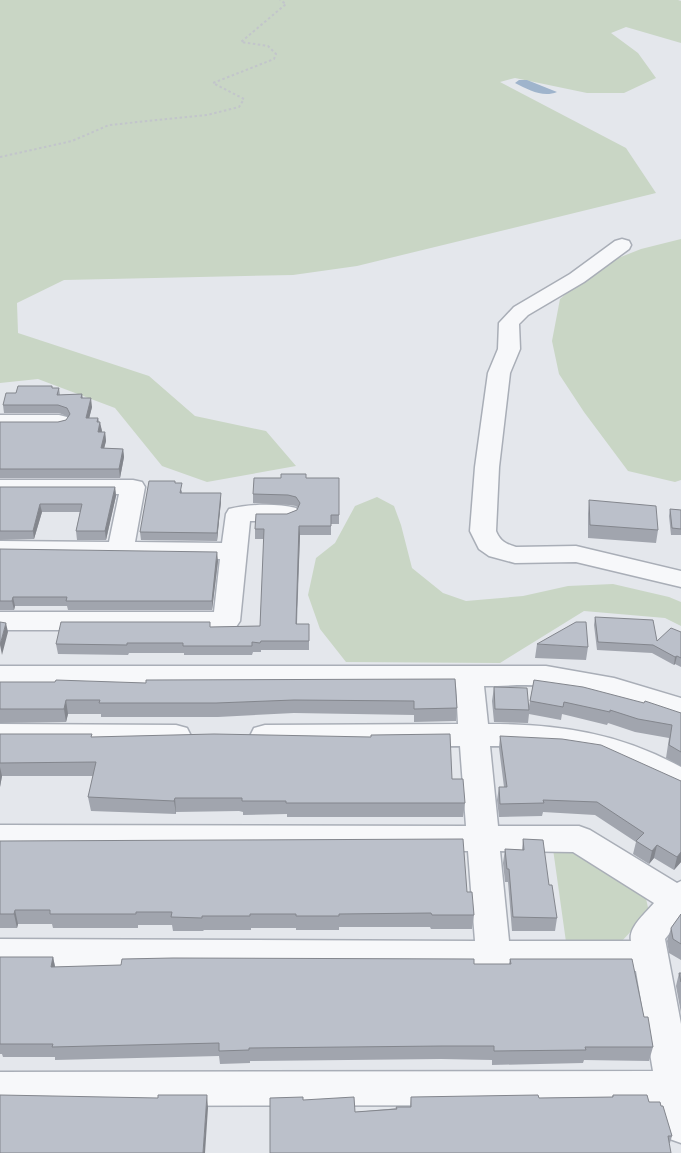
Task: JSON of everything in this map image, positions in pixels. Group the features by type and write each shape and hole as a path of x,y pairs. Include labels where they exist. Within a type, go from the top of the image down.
{"street":[{"path":"622,245 577,278 521,311 509,323 509,349 499,373 487,467 483,531 488,543 498,550 515,555 576,554 681,579"},
{"path":"0,422 59,422"},
{"path":"0,487 133,487 122,548"},
{"path":"0,621 226,621 238,514 287,513"},
{"path":"0,549 122,548 234,551"},
{"path":"0,676 546,676 606,685 654,698 681,709"},
{"path":"469,676 493,954"},
{"path":"0,736 207,736"},
{"path":"237,736 514,736 561,738 600,746 648,763 681,781"},
{"path":"0,838 579,839 679,898 647,936 649,956 681,1125"},
{"path":"0,954 493,954 649,956"},
{"path":"0,1089 673,1088"}],"path":[{"path":"0,157 72,141 110,125 208,115 239,108 244,99 213,84 274,59 276,54 268,46 241,42 286,4 280,0"}],"green space":[{"path":"0,0 678,0 681,1 681,43 626,27 611,33 638,53 656,78 624,93 587,93 515,78 500,82 626,148 656,193 357,266 293,275 64,280 17,303 18,333 149,376 195,416 266,431 296,466 207,482 162,466 115,408 38,379 0,383"},
{"path":"681,239 681,480 675,482 628,471 584,412 559,374 552,341 560,299 598,266 641,249"},
{"path":"377,497 394,506 412,568 443,593 466,601 523,596 568,586 613,584 669,597 681,602 681,626 665,618 584,611 500,663 346,662 320,629 308,595 316,558 335,543 355,506"},
{"path":"553,849 576,849 645,894 649,912 621,942 566,942"}],"water":[{"path":"519,80 527,80 557,92 541,94 515,83"}],"building":[{"path":"18,386 52,386 52,388 59,388 57,395 82,394 81,398 91,398 86,418 98,418 97,422 100,422 98,432 105,432 101,448 123,449 119,469 0,469 0,422 58,422 66,420 70,414 67,408 58,405 3,405 6,393 16,393"},
{"path":"281,474 306,474 306,478 339,478 339,515 331,515 331,526 299,526 296,624 309,624 309,641 261,641 260,643 252,642 252,646 183,646 183,643 127,643 127,645 56,644 61,622 210,622 210,627 260,626 264,529 255,529 256,514 287,514 297,510 300,503 296,497 288,495 253,494 254,478 281,478"},
{"path":"149,481 175,481 175,483 182,483 180,493 221,493 217,533 140,532"},
{"path":"0,487 115,487 105,531 76,531 82,504 40,504 33,531 0,531"},
{"path":"589,500 656,506 658,530 590,525"},
{"path":"670,509 681,510 681,529 672,528"},
{"path":"0,549 217,552 212,601 66,601 67,597 13,597 12,601 0,601"},
{"path":"595,617 653,620 657,641 671,628 681,632 681,658 675,657 653,645 598,642"},
{"path":"0,622 6,623 0,645"},
{"path":"576,622 586,622 588,647 537,644"},
{"path":"455,679 457,708 414,709 414,701 294,700 216,703 99,703 100,700 66,700 64,709 0,709 0,682 55,682 56,680 146,683 146,680"},
{"path":"534,680 583,687 644,703 645,701 681,713 681,752 669,745 672,725 638,719 610,710 610,712 564,702 563,707 530,701"},
{"path":"494,687 527,688 529,710 495,709"},
{"path":"0,734 92,734 91,737 214,734 371,737 371,735 450,734 452,779 463,779 465,803 286,803 286,801 242,801 242,798 175,798 174,801 88,797 96,762 0,763"},
{"path":"500,736 562,739 601,745 681,781 681,852 677,857 657,845 652,851 636,841 644,833 597,802 543,800 544,803 500,804 499,787 507,787"},
{"path":"463,839 467,892 472,892 474,915 432,915 431,913 339,914 339,916 250,914 250,916 202,916 202,918 171,917 172,912 50,914 50,910 15,910 14,914 0,914 0,841"},
{"path":"523,839 543,840 549,885 552,885 557,918 513,917 509,869 507,869 505,849 524,850"},
{"path":"681,914 681,944 673,939 671,928"},
{"path":"0,957 53,957 51,967 121,965 122,959 173,958 474,959 474,964 511,964 510,959 632,959 644,1017 648,1017 653,1047 585,1047 586,1050 494,1051 494,1046 442,1046 249,1048 249,1050 219,1051 219,1043 52,1047 53,1044 0,1044"},
{"path":"0,1095 158,1098 158,1095 207,1095 203,1153 0,1153"},
{"path":"538,1095 539,1098 647,1095 649,1102 660,1102 661,1106 663,1106 672,1136 668,1136 671,1153 270,1153 270,1098 303,1097 303,1100 354,1097 355,1112 411,1107 411,1097"}]}
